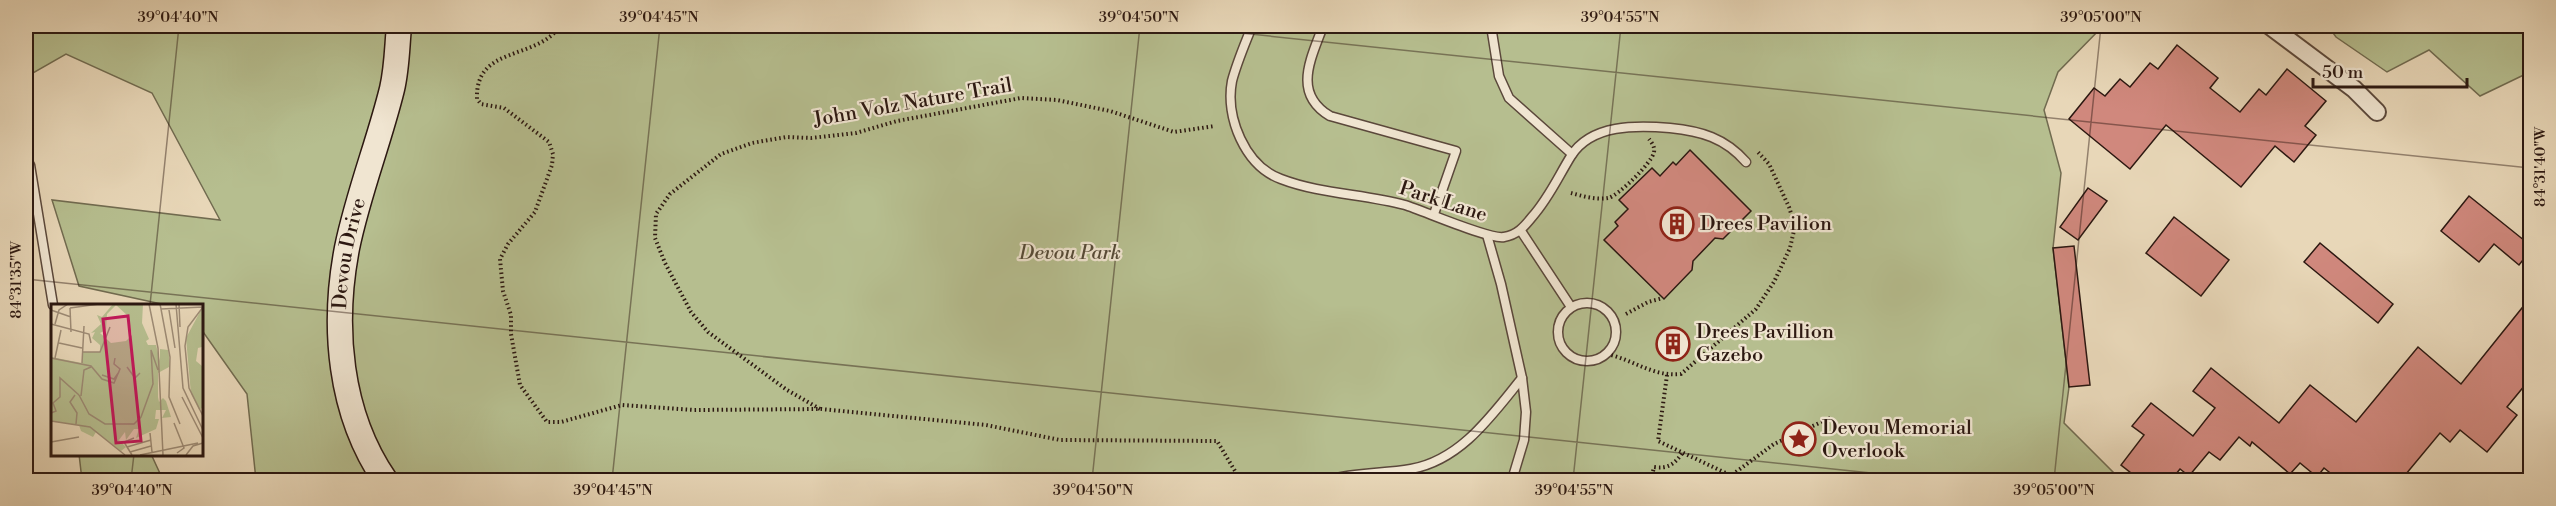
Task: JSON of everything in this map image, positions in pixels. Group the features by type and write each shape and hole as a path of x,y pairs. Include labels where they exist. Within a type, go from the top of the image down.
{"street":[{"name":"Devou Drive","path":"385,480 365,443 348,397 342,362 339,313 347,247 392,88 399,26"},
{"path":"2270,26 2354,89 2377,112"}],"lane":[{"name":"Park Lane","path":"1252,26 1232,83 1231,103 1239,139 1259,166 1279,179 1309,187 1394,202 1434,214 1486,234 1503,238 1521,231"},
{"path":"1323,26 1307,73 1308,91 1315,107 1330,116 1456,152 1434,214"},
{"path":"1491,26 1499,76 1509,98 1572,154"},
{"path":"1571,307 1521,231 1552,192 1572,154 1590,137 1613,129 1643,125 1700,131 1729,144 1746,162"},
{"path":"26,163 30,165 53,304"},
{"path":"1486,234 1501,284 1522,378 1526,412 1524,440 1512,480"},
{"path":"1579,303 1599,305 1613,318 1616,337 1607,354 1589,362 1579,361 1563,351 1557,332 1563,314 1579,303"},
{"path":"1329,480 1378,471 1411,469 1441,459 1483,427 1522,378"}],"path":[{"path":"26,44 29,26"},
{"name":"John Volz Nature Trail","path":"560,26 550,37 536,45 495,62 480,74 476,89 477,99 481,104 504,108 549,142 553,154 552,165 535,212 508,244 500,259 503,291 511,315 511,334 520,385 547,422 561,422 622,405 694,410 821,409 986,425 1060,440 1217,441 1238,476 1244,480"},
{"name":"John Volz Nature Trail","path":"821,409 779,384 708,332 691,312 665,263 655,238 656,214 670,194 721,154 752,143 786,137 811,138 856,133 897,121 1021,98 1057,100 1110,111 1174,132 1215,126"},
{"path":"1571,193 1591,197 1611,197 1631,180 1649,161 1654,152 1650,140 1643,137"},
{"path":"1607,354 1624,358 1667,375 1681,374 1756,309 1774,282 1790,248 1795,226 1790,207 1769,164 1757,150"},
{"path":"1631,180 1635,184"},
{"path":"1626,314 1648,302 1663,298"},
{"path":"1667,375 1658,441 1730,475"},
{"path":"1725,480 1774,444 1832,417"},
{"path":"1651,480 1653,467 1667,468 1683,452"}],"green space":[{"name":"Devou Park","path":"26,26 2103,26 2058,72 2044,110 2061,173 2053,248 2069,387 2064,423 2121,480 256,480 247,394 202,330 202,304 161,304 79,286 52,200 220,220 152,93 66,54 26,77"},
{"path":"2328,26 2530,26 2530,72 2480,96 2429,50 2387,72 2336,37"},
{"path":"79,455 151,455 163,480 82,480"}],"building":[{"path":"2177,45 2218,78 2210,88 2240,112 2259,89 2266,95 2287,69 2326,101 2305,126 2316,135 2294,162 2275,146 2241,187 2166,125 2130,169 2069,119 2094,88 2105,96 2120,79 2130,87 2150,63 2158,69"},
{"name":"Drees Pavilion","path":"1690,150 1751,211 1723,239 1715,238 1693,261 1692,270 1664,299 1604,240 1618,226 1615,222 1628,209 1619,200 1652,168 1660,176 1673,162 1676,165"},
{"path":"2088,188 2107,201 2078,240 2060,227"},
{"path":"2469,196 2530,245 2530,251 2519,265 2494,244 2479,262 2441,231"},
{"path":"2174,217 2229,260 2201,296 2146,253"},
{"path":"2320,243 2393,304 2378,323 2304,262"},
{"path":"2074,246 2090,385 2069,387 2053,248"},
{"path":"2530,298 2530,379 2507,407 2517,415 2487,452 2460,430 2450,442 2440,433 2401,480 2339,480 2324,468 2317,477 2300,463 2290,474 2252,442 2250,446 2239,437 2220,460 2209,452 2189,476 2180,469 2171,480 2140,480 2121,465 2144,435 2132,426 2151,403 2193,436 2215,408 2193,391 2211,368 2279,423 2310,385 2356,422 2418,347 2461,384"},
{"name":"Drees Pavillion Gazebo","path":"1673,333 1681,336 1684,344 1681,352 1673,355 1665,352 1662,344 1665,336"}],"place":[{"name":"Drees Pavilion","path":"1677,224"},
{"name":"Drees Pavillion Gazebo","path":"1673,344"},
{"name":"Devou Memorial Overlook","path":"1799,439"}]}
